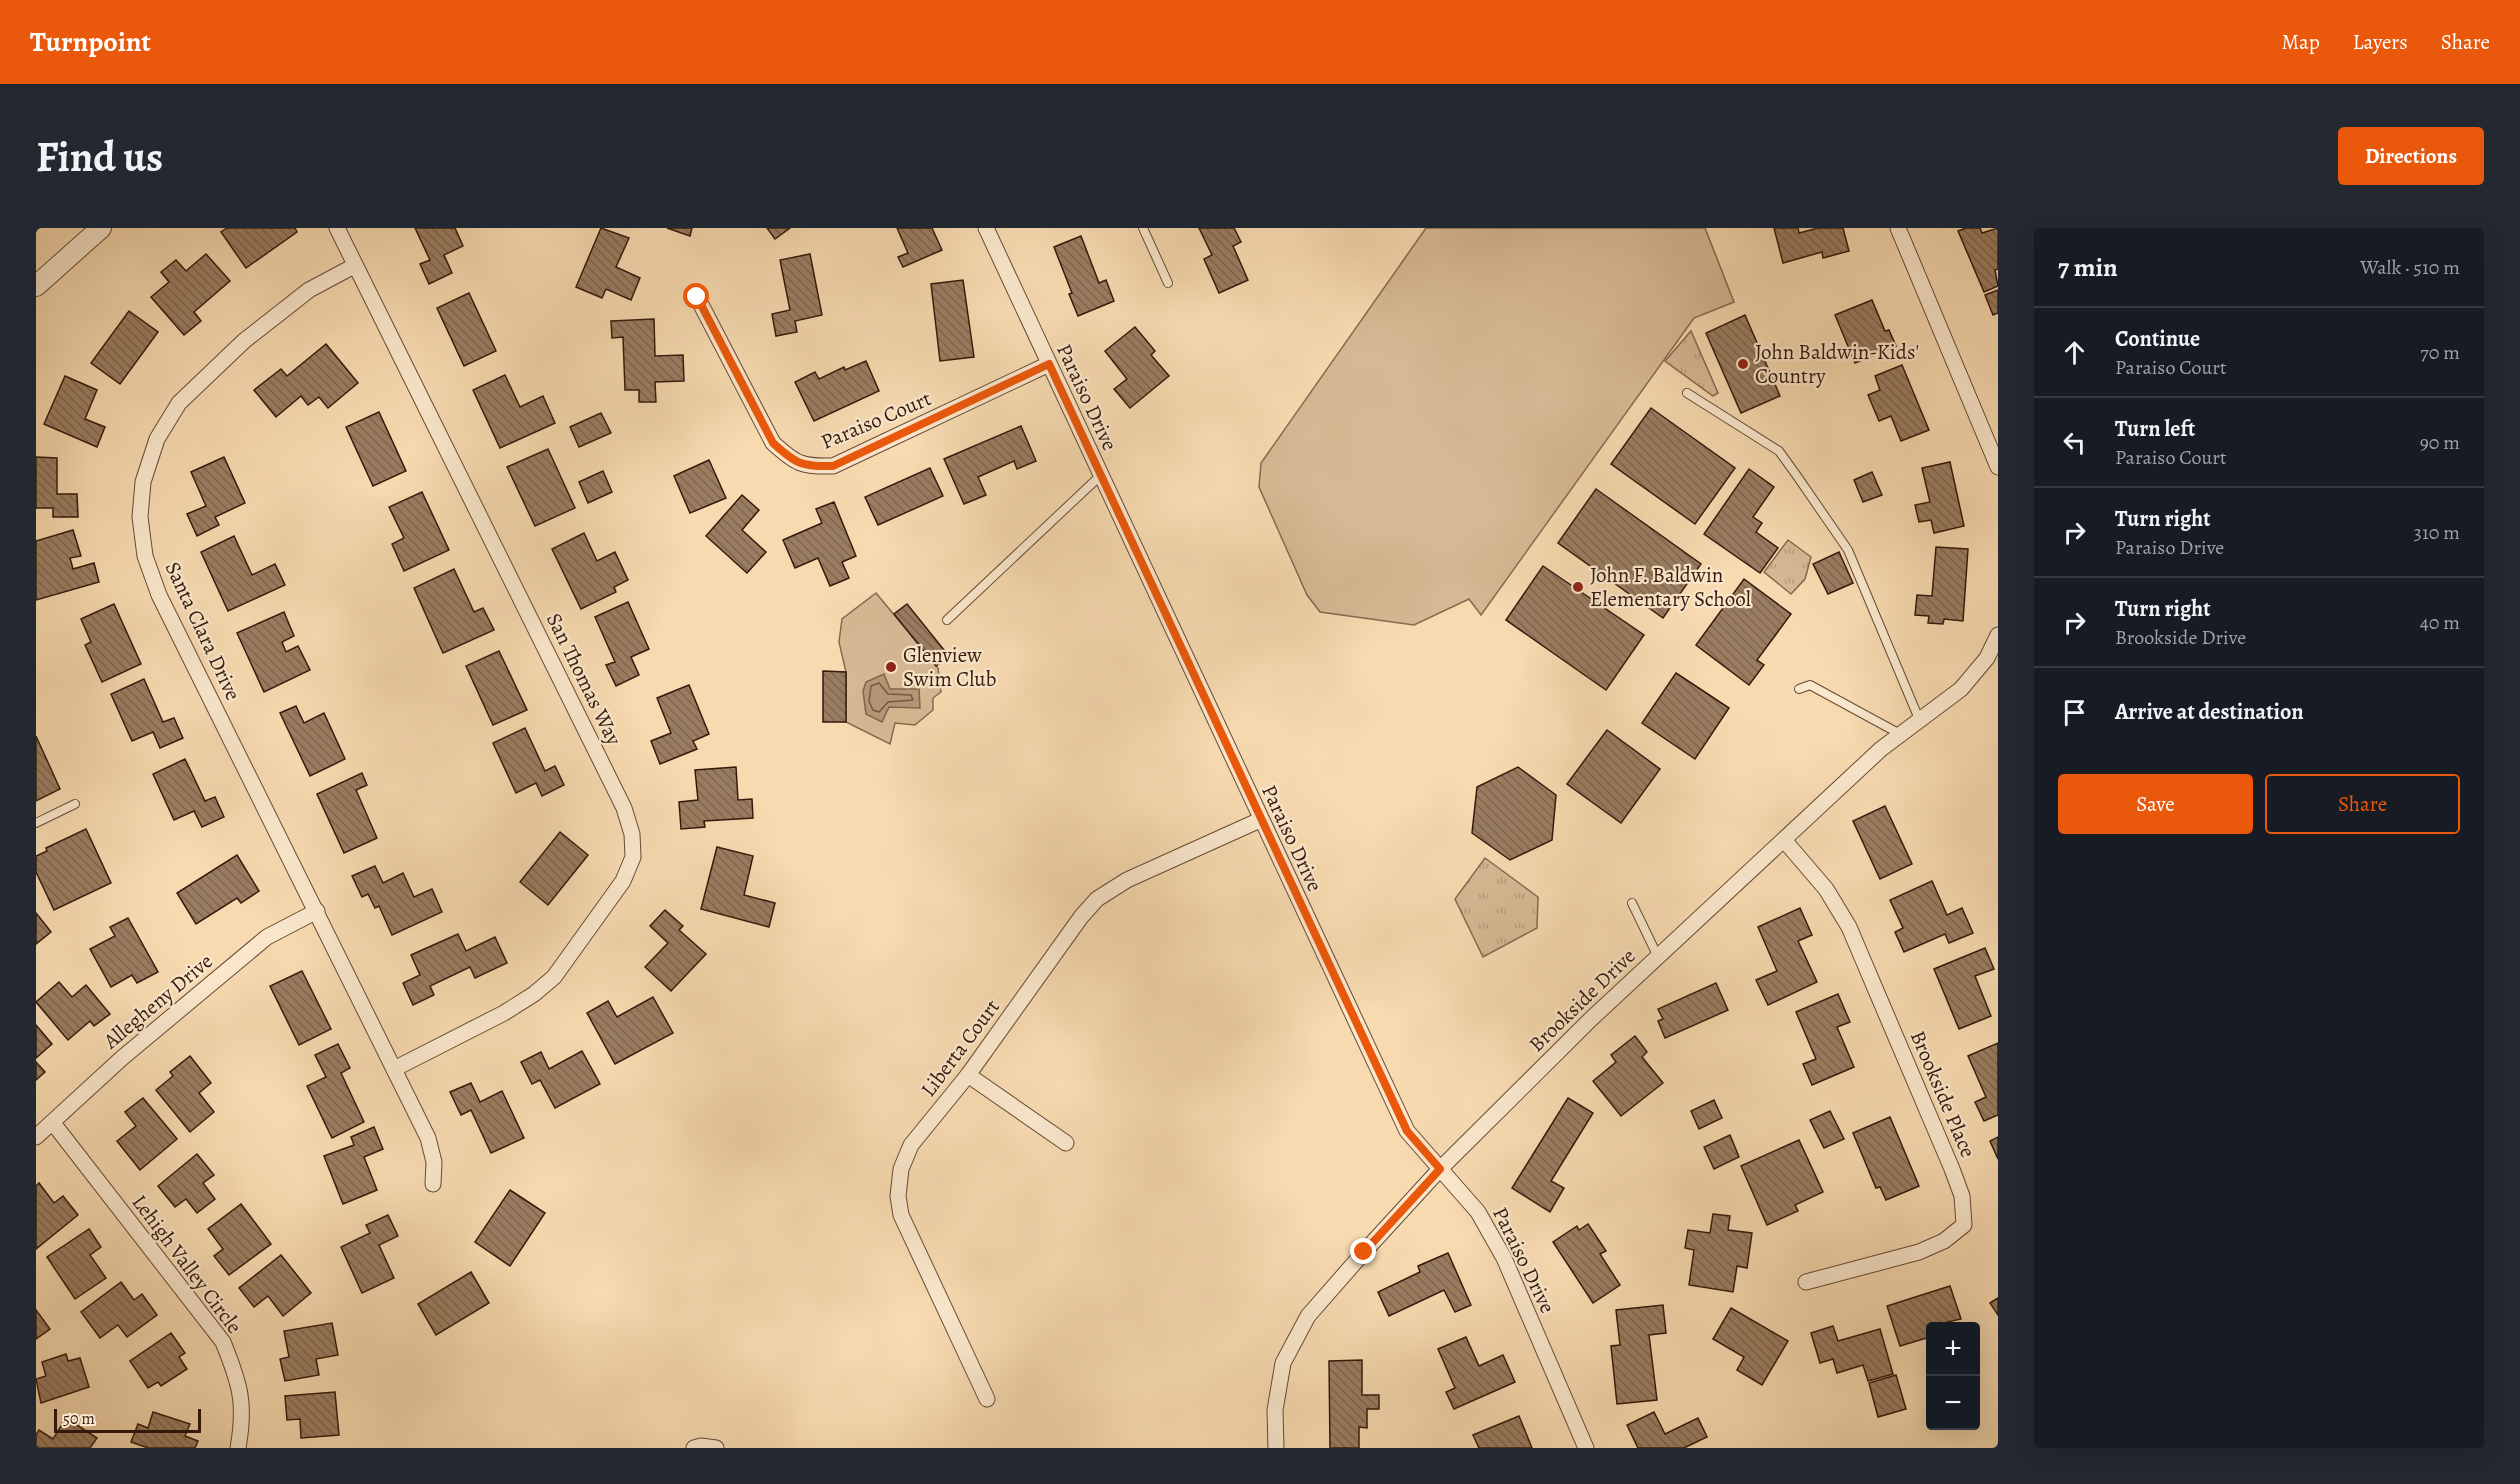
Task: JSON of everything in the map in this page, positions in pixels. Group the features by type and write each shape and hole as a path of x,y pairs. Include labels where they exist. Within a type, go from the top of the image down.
{"street":[{"path":"36,286 101,228"},
{"name":"San Thomas Way","path":"337,228 624,808 632,834 633,857 623,880 554,977 534,994 504,1013 394,1069"},
{"name":"Paraiso Drive","path":"986,228 1260,820 1407,1131 1478,1212 1504,1258 1586,1448"},
{"path":"1898,228 1998,467"},
{"name":"Santa Clara Drive","path":"354,266 309,290 244,341 179,403 157,439 143,482 140,517 145,556 159,595 428,1138 434,1162 433,1184"},
{"name":"Paraiso Court","path":"697,297 773,443 791,459 809,467 833,466 1049,364"},
{"name":"Brookside Drive","path":"1276,1448 1275,1410 1283,1363 1308,1316 1440,1169 1591,1019 1881,749 1961,689 1992,662 1998,635"},
{"name":"Liberta Court","path":"987,1399 901,1215 898,1196 901,1169 911,1145 968,1075 1081,917 1097,899 1127,880 1260,820"},
{"name":"Brookside Place","path":"1784,840 1827,889 1849,927 1952,1169 1962,1196 1964,1225 1944,1241 1919,1252 1806,1282"},
{"name":"Allegheny Drive","path":"36,1137 122,1058 267,937 317,911"},
{"path":"968,1075 1065,1143"},
{"name":"Lehigh Valley Circle","path":"52,1123 223,1342 238,1379 243,1419 238,1448"},
{"path":"694,1448 701,1446 716,1448"}],"lane":[{"path":"1143,228 1168,283"},
{"path":"1687,393 1779,451 1797,476 1848,550 1919,720"},
{"path":"947,620 1101,475"},
{"path":"1799,689 1810,685 1900,734"},
{"path":"36,823 75,804"},
{"path":"1632,903 1658,957"}],"green space":[{"path":"1426,228 1705,228 1734,302 1694,318 1481,615 1469,599 1414,625 1320,612 1307,595 1259,487 1261,463"},
{"path":"1691,331 1718,393 1713,396 1665,361"},
{"path":"1788,540 1811,557 1805,579 1791,594 1764,572"},
{"name":"Glenview Swim Club","path":"876,593 938,668 941,692 933,698 933,710 915,725 895,723 890,744 846,722 846,672 839,642 842,619"},
{"path":"1485,858 1538,897 1537,928 1483,957 1455,899"}],"water":[{"path":"884,674 890,689 919,689 920,708 889,707 882,722 866,714 863,691 866,682"}],"building":[{"path":"227,228 295,228 297,232 246,268 221,232"},
{"path":"415,228 455,228 463,246 444,255 452,273 429,284 420,264 430,260"},
{"path":"601,228 629,238 616,267 640,278 631,300 606,289 602,298 576,287"},
{"path":"667,228 692,228 690,236"},
{"path":"767,228 790,228 775,239"},
{"path":"897,228 932,228 942,250 903,267 898,257 908,253"},
{"path":"1199,228 1234,228 1241,242 1233,246 1248,280 1219,293 1204,259 1212,255"},
{"path":"1774,228 1798,228 1799,233 1818,228 1843,228 1849,251 1823,258 1822,252 1783,263"},
{"path":"1966,228 1980,228 1982,233 1998,228 1998,269 1995,270 1998,286 1984,292 1958,231"},
{"path":"1081,236 1099,283 1106,280 1114,301 1078,316 1069,294 1072,293 1054,247"},
{"path":"206,254 230,281 194,312 201,321 184,335 151,297 169,282 161,272 176,260 186,271"},
{"path":"810,254 822,315 795,321 797,332 776,336 772,314 790,310 780,260"},
{"path":"963,280 974,357 940,361 931,284"},
{"path":"1998,290 1998,313 1993,315 1985,295"},
{"path":"469,293 496,351 464,366 437,308"},
{"path":"1872,300 1885,331 1889,330 1896,346 1855,363 1835,315"},
{"path":"129,311 158,332 120,384 91,363"},
{"name":"John Baldwin-Kids' Country","path":"1745,315 1780,396 1741,413 1706,333"},
{"path":"654,319 655,356 683,355 684,381 655,382 656,402 639,402 639,390 625,390 623,337 612,338 611,321"},
{"path":"1135,327 1155,351 1151,355 1169,376 1130,408 1114,389 1127,379 1105,351"},
{"path":"326,344 358,383 328,408 319,397 308,405 301,396 276,417 254,390 281,369 287,376"},
{"path":"866,361 879,391 814,421 795,382 815,372 819,379 844,367 845,370"},
{"path":"1902,365 1929,430 1901,441 1891,416 1879,421 1868,395 1880,390 1875,376"},
{"path":"505,375 520,407 543,396 555,423 500,448 473,390"},
{"path":"65,376 97,390 85,419 105,427 97,447 44,424"},
{"path":"1651,408 1735,468 1695,524 1611,464"},
{"path":"379,412 406,471 373,486 346,427"},
{"path":"601,413 611,433 579,447 570,427"},
{"path":"1021,426 1036,461 1017,469 1014,461 978,477 986,495 964,504 944,459"},
{"path":"548,449 575,508 535,526 507,467"},
{"path":"36,457 57,458 57,494 77,494 78,517 53,517 53,508 36,508"},
{"path":"224,457 245,503 215,517 219,525 197,536 187,514 206,506 191,472"},
{"path":"709,460 726,498 690,513 674,476"},
{"path":"1950,462 1964,526 1934,533 1931,520 1919,522 1915,505 1930,502 1922,468"},
{"path":"930,468 943,496 878,525 865,497"},
{"path":"1749,469 1774,487 1753,517 1762,523 1756,532 1778,548 1760,573 1704,534"},
{"path":"603,471 612,492 588,503 579,482"},
{"path":"1872,472 1882,495 1863,502 1854,480"},
{"path":"1596,489 1701,564 1663,618 1558,543"},
{"path":"422,492 449,550 404,571 392,544 404,538 389,507"},
{"path":"742,495 759,510 742,530 766,552 747,573 706,536"},
{"path":"834,502 856,556 842,562 849,578 830,586 818,558 795,568 783,540 822,523 816,509"},
{"path":"73,530 81,556 70,558 73,569 94,563 99,582 36,600 36,541"},
{"path":"584,533 597,561 615,552 628,580 614,587 616,592 581,609 552,549"},
{"path":"234,536 252,575 275,564 285,585 228,611 201,552"},
{"path":"1936,547 1968,549 1963,621 1944,619 1943,624 1928,623 1929,616 1915,615 1917,595 1932,596"},
{"path":"1839,552 1853,583 1828,594 1813,564"},
{"path":"1543,566 1644,635 1606,690 1506,620"},
{"path":"454,569 474,612 483,608 494,630 443,653 414,588"},
{"path":"1744,579 1791,614 1757,660 1764,665 1749,685 1696,645"},
{"path":"628,602 649,649 631,657 639,675 616,686 606,665 615,662 595,617"},
{"path":"114,604 141,664 102,682 85,645 91,642 81,619"},
{"path":"907,604 949,656 936,666 894,614"},
{"path":"284,612 294,636 282,642 286,652 298,646 310,670 264,692 237,633"},
{"path":"499,651 527,710 493,725 466,666"},
{"path":"823,671 846,672 846,722 823,722"},
{"path":"1676,673 1729,708 1695,759 1642,723"},
{"path":"144,679 163,722 174,718 183,738 160,748 153,732 132,741 111,694"},
{"path":"689,685 709,734 693,741 697,749 660,764 651,741 671,733 657,698"},
{"path":"296,706 304,723 324,713 345,759 310,776 280,713"},
{"path":"525,728 545,771 555,766 564,785 542,796 536,783 516,793 493,743"},
{"path":"1607,730 1660,769 1621,823 1567,784"},
{"path":"36,736 60,789 36,801"},
{"path":"185,759 205,801 215,797 224,817 202,827 194,811 174,820 153,774"},
{"path":"736,767 738,800 752,799 753,818 704,821 705,827 681,829 679,802 698,800 695,770"},
{"path":"1518,767 1556,795 1552,840 1510,860 1472,833 1477,787"},
{"path":"362,773 367,785 356,790 377,838 344,853 317,794"},
{"path":"1885,806 1912,864 1880,879 1853,821"},
{"path":"86,829 111,883 54,910 36,872 36,856 47,851 46,848"},
{"path":"560,832 588,855 548,905 520,882"},
{"path":"717,847 753,856 744,895 775,903 769,927 701,909"},
{"path":"237,855 259,891 241,903 237,898 196,924 177,893"},
{"path":"375,866 383,883 403,873 414,897 432,889 442,912 392,935 379,906 375,908 368,894 362,897 352,876"},
{"path":"1932,881 1947,915 1962,908 1973,933 1949,943 1945,934 1904,952 1895,932 1903,928 1890,900"},
{"path":"1800,908 1812,935 1798,941 1817,982 1768,1005 1756,980 1777,971 1758,927"},
{"path":"665,910 683,926 679,930 706,954 671,991 645,967 668,943 650,926"},
{"path":"36,913 51,932 36,944"},
{"path":"128,918 158,972 137,983 132,975 111,987 90,949 115,936 110,927"},
{"path":"458,934 466,951 495,937 507,963 475,978 470,967 430,986 434,995 413,1005 403,983 420,975 411,955"},
{"path":"1985,948 1994,969 1975,976 1991,1016 1959,1029 1934,969"},
{"path":"302,971 331,1029 299,1045 270,986"},
{"path":"59,982 72,997 86,985 110,1014 94,1026 90,1021 68,1040 36,1002"},
{"path":"1716,983 1728,1010 1665,1038 1658,1021 1663,1019 1658,1009"},
{"path":"1838,994 1850,1022 1837,1027 1854,1067 1812,1085 1803,1064 1816,1059 1796,1012"},
{"path":"653,997 673,1033 615,1064 587,1013 608,1001 617,1017"},
{"path":"36,1025 52,1044 36,1058"},
{"path":"1635,1036 1647,1052 1642,1057 1663,1083 1621,1116 1593,1081 1616,1062 1611,1055"},
{"path":"1998,1043 1998,1115 1984,1121 1975,1102 1986,1097 1968,1056"},
{"path":"338,1044 350,1068 341,1073 364,1122 332,1138 307,1086 326,1077 315,1055"},
{"path":"582,1051 600,1084 555,1108 540,1080 532,1084 521,1062 541,1052 549,1069"},
{"path":"190,1056 211,1083 199,1093 214,1112 190,1132 156,1090 173,1076 170,1072"},
{"path":"36,1062 45,1072 36,1080"},
{"path":"471,1083 480,1102 502,1091 524,1138 491,1153 471,1110 461,1115 450,1092"},
{"path":"143,1098 177,1139 140,1170 117,1141 136,1126 125,1112"},
{"path":"1568,1098 1593,1113 1551,1181 1564,1188 1550,1212 1512,1188"},
{"path":"1714,1100 1722,1118 1699,1129 1691,1111"},
{"path":"1830,1111 1844,1139 1824,1148 1810,1120"},
{"path":"1890,1117 1919,1186 1886,1200 1880,1187 1876,1188 1853,1133"},
{"path":"374,1127 383,1149 364,1157 377,1190 343,1204 324,1156 354,1145 351,1137"},
{"path":"1730,1135 1739,1157 1714,1169 1704,1147"},
{"path":"1998,1137 1998,1159 1990,1141"},
{"path":"1799,1140 1823,1192 1795,1205 1798,1211 1767,1225 1741,1166"},
{"path":"197,1154 214,1175 203,1183 215,1199 197,1213 186,1199 175,1207 158,1186"},
{"path":"39,1183 54,1203 63,1196 78,1215 36,1249 36,1186"},
{"path":"510,1190 545,1213 510,1266 475,1242"},
{"path":"241,1204 271,1244 229,1275 214,1256 223,1249 208,1229"},
{"path":"1713,1214 1730,1216 1728,1230 1752,1233 1747,1268 1737,1266 1733,1292 1689,1285 1694,1250 1685,1248 1688,1230 1710,1233"},
{"path":"388,1215 398,1236 379,1245 394,1278 362,1293 341,1247 370,1233 366,1225"},
{"path":"1588,1224 1606,1251 1600,1254 1620,1285 1593,1303 1553,1242 1577,1226 1579,1230"},
{"path":"89,1229 101,1247 90,1255 106,1278 75,1299 47,1257"},
{"path":"1448,1253 1471,1305 1455,1312 1444,1290 1389,1316 1378,1292 1420,1272 1418,1266"},
{"path":"281,1255 311,1293 283,1316 268,1296 254,1307 239,1288"},
{"path":"471,1272 489,1303 436,1335 418,1304"},
{"path":"121,1282 134,1300 142,1294 157,1315 127,1337 118,1325 100,1338 81,1312"},
{"path":"1950,1286 1961,1319 1948,1322 1926,1322 1926,1338 1900,1346 1887,1306"},
{"path":"1998,1298 1998,1315 1990,1303"},
{"path":"1663,1305 1666,1333 1649,1335 1657,1400 1617,1404 1611,1346 1620,1345 1616,1310"},
{"path":"1731,1308 1788,1341 1762,1385 1737,1370 1744,1357 1713,1339"},
{"path":"36,1310 50,1329 36,1339"},
{"path":"332,1323 338,1355 316,1359 319,1375 285,1381 280,1359 289,1357 284,1331"},
{"path":"1833,1326 1838,1341 1880,1329 1893,1374 1868,1381 1863,1365 1837,1373 1833,1359 1820,1363 1811,1333"},
{"path":"171,1333 185,1353 179,1357 187,1369 161,1386 158,1382 148,1388 130,1361"},
{"path":"1466,1337 1479,1366 1503,1355 1515,1382 1454,1409 1446,1392 1455,1388 1438,1349"},
{"path":"66,1354 68,1361 80,1358 89,1387 41,1403 36,1379 46,1376 42,1362"},
{"path":"1362,1360 1362,1395 1379,1395 1379,1409 1367,1409 1367,1428 1359,1427 1359,1448 1330,1448 1329,1361"},
{"path":"1896,1375 1906,1409 1878,1417 1869,1383"},
{"path":"335,1392 339,1435 301,1438 300,1419 287,1420 285,1396"},
{"path":"153,1412 190,1424 185,1436 198,1441 195,1448 148,1448 131,1442 138,1424 148,1428"},
{"path":"1654,1412 1665,1434 1698,1418 1707,1437 1684,1448 1638,1448 1627,1425"},
{"path":"1519,1416 1532,1448 1479,1448 1473,1435"},
{"path":"66,1418 97,1438 90,1448 36,1448 36,1435 39,1430 53,1439"}],"place":[{"name":"John Baldwin-Kids' Country","path":"1743,364"},
{"name":"John F. Baldwin Elementary School","path":"1578,587"},
{"name":"Glenview Swim Club","path":"891,667"}],"route":[{"path":"697,297 773,443 791,459 809,467 833,466 1049,364 1407,1131 1440,1169 1364,1252"}]}
